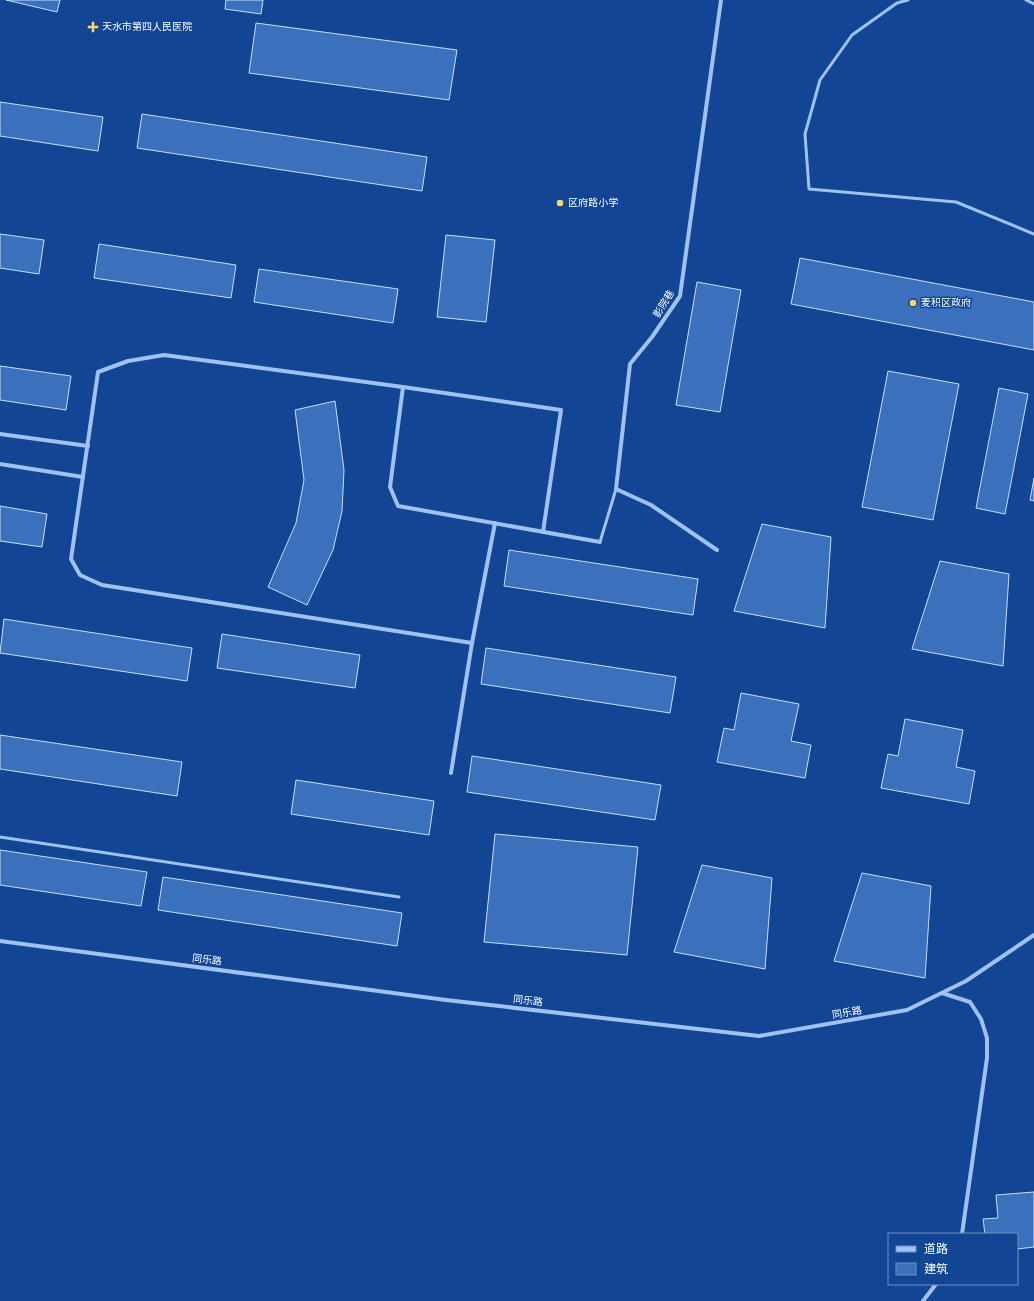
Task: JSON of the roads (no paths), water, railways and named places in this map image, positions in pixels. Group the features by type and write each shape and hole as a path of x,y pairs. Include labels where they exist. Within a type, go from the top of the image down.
{"street":[{"name":"影院巷","path":"616,489 630,364 652,337 680,296 721,0"},
{"path":"472,643 102,585 80,575 70,559 98,372 128,361 164,355 561,410 543,532"},
{"path":"403,387 390,487 398,506 600,542"},
{"path":"0,434 88,446"},
{"path":"0,464 83,477"},
{"path":"616,489 651,505 717,550"},
{"path":"451,773 472,643 495,523"},
{"name":"同乐路","path":"0,941 446,1000 759,1036 907,1010 966,981 1034,935"},
{"path":"942,993 970,1002 981,1019 987,1038 987,1058 962,1233"},
{"path":"923,1301 935,1285"}],"lane":[{"path":"908,0 897,3 852,35 820,80 805,134 809,189 956,202 1034,234"},
{"path":"1026,0 1034,4"},
{"path":"600,542 616,489"},
{"path":"0,838 399,897"}],"place":[{"name":"天水市第四人民医院","path":"93,27"},
{"name":"区府路小学","path":"560,203"},
{"name":"麦积区政府","path":"913,303"}]}
